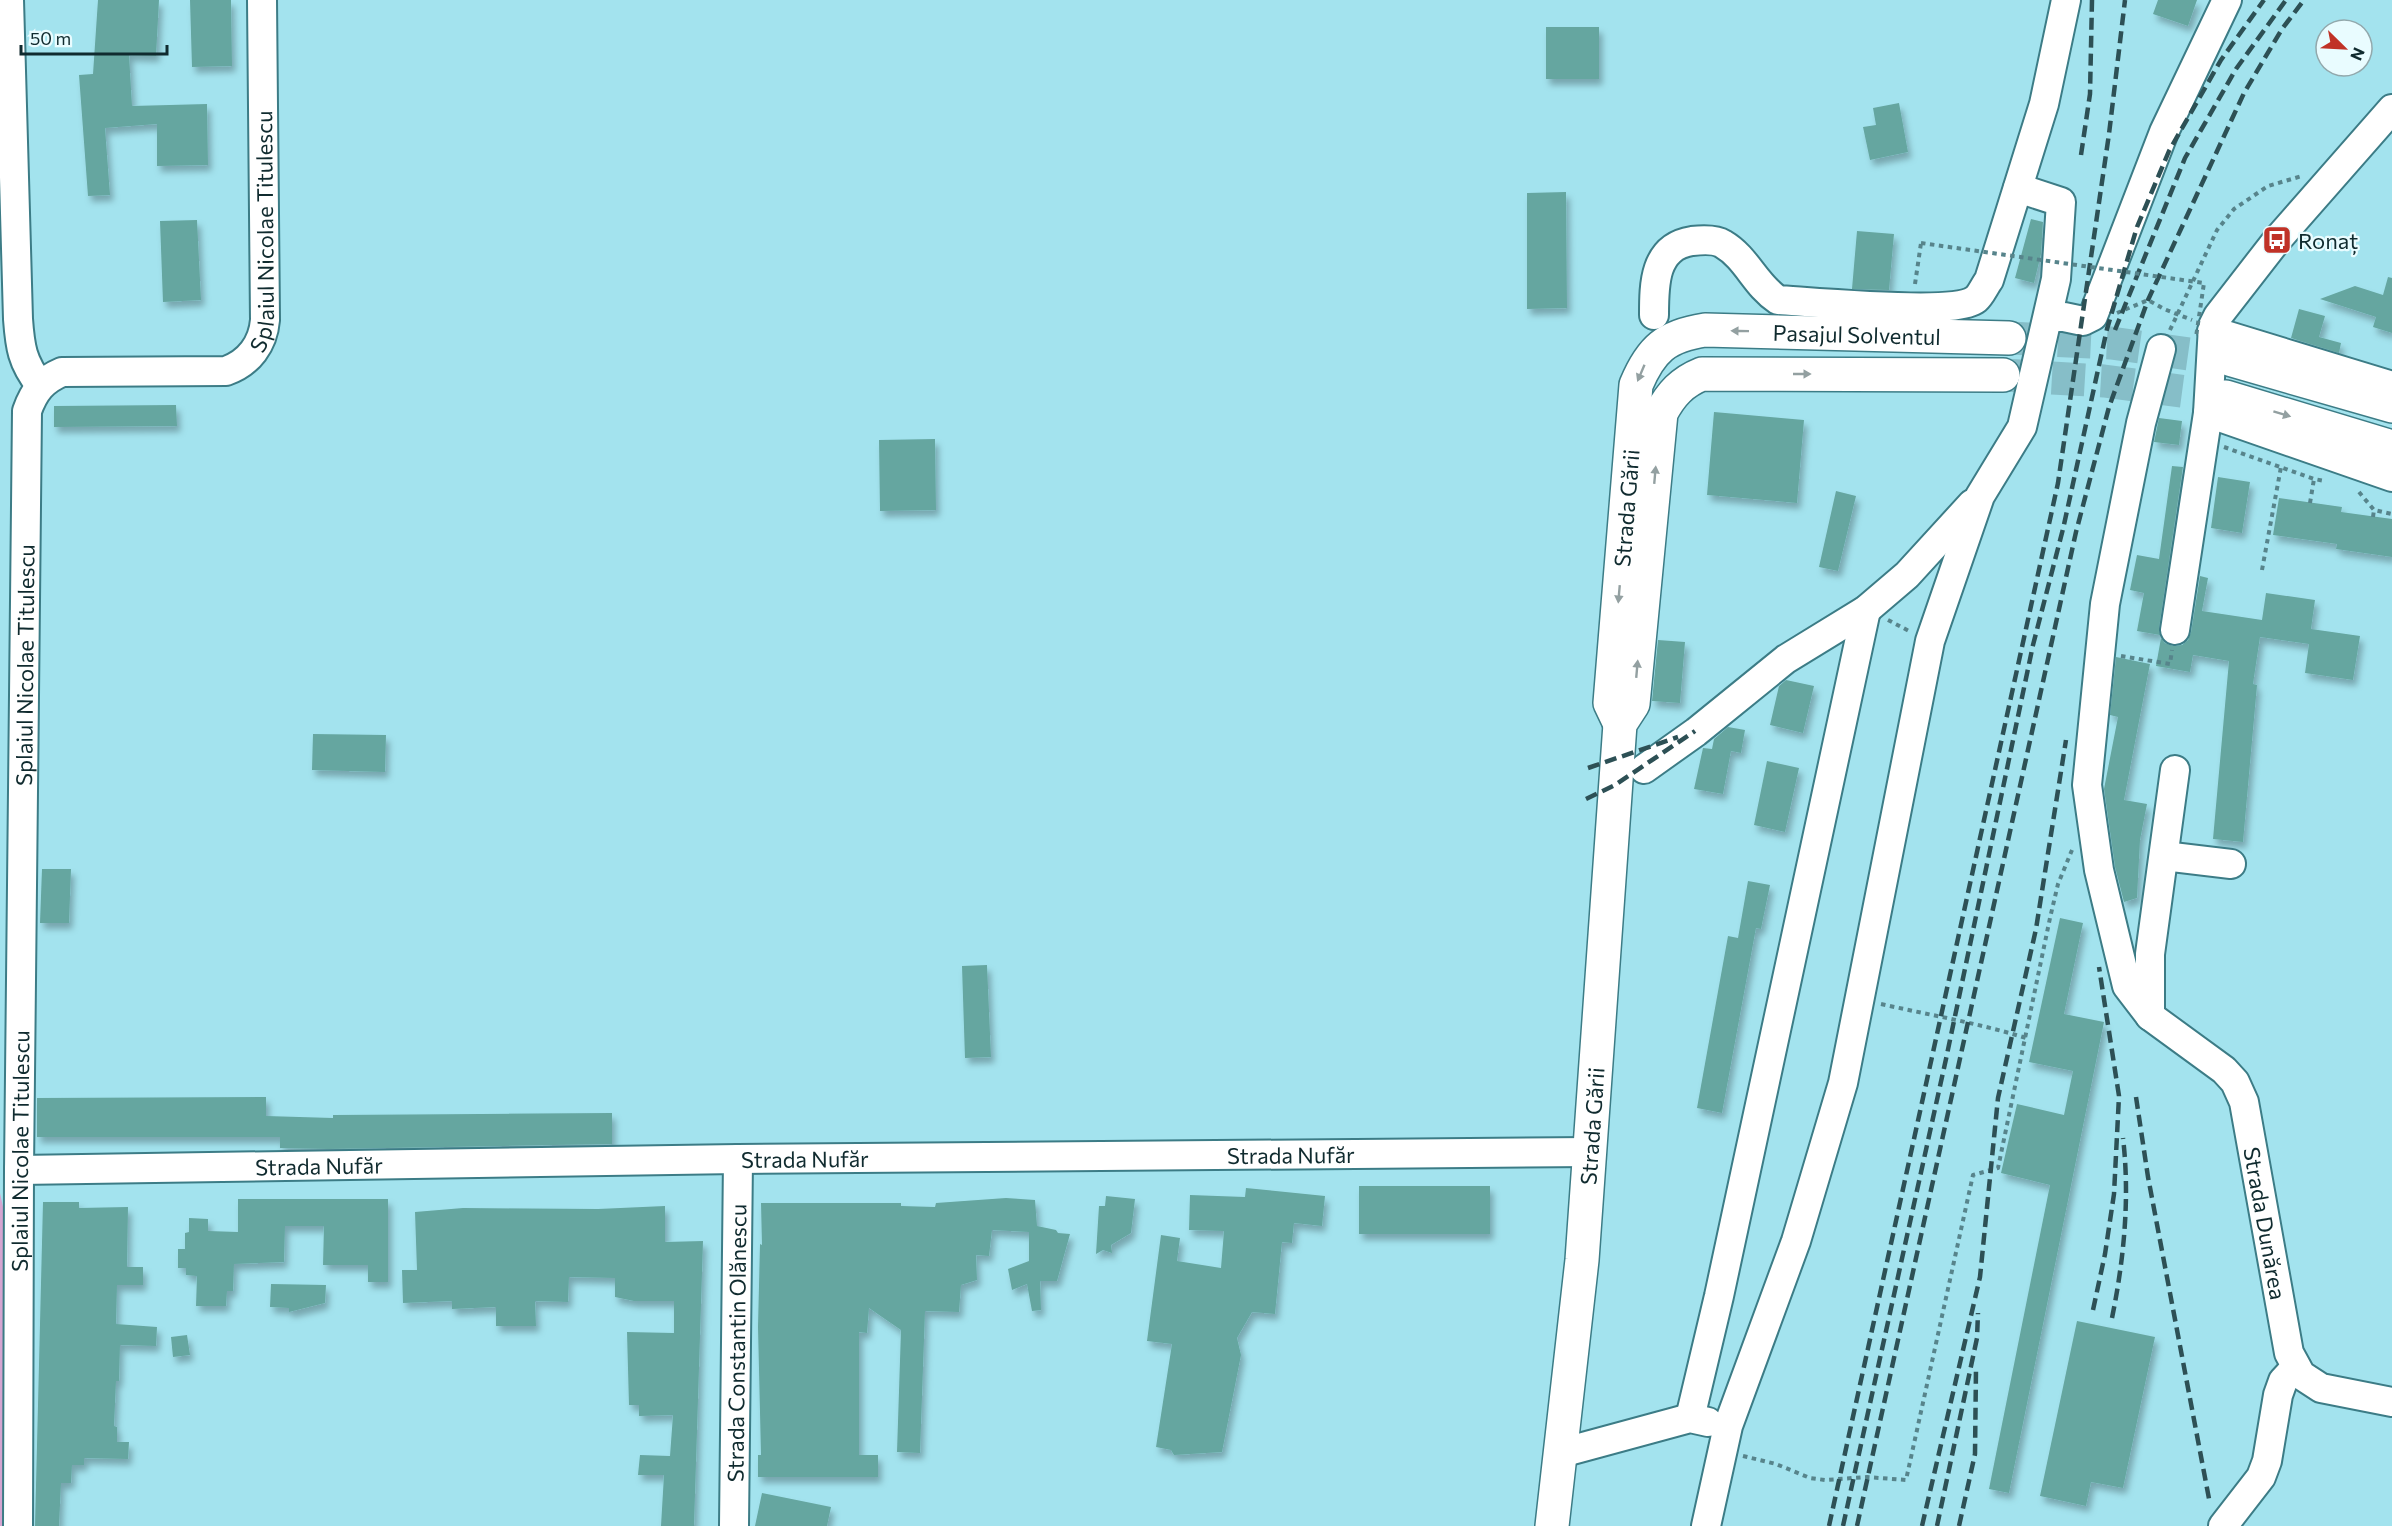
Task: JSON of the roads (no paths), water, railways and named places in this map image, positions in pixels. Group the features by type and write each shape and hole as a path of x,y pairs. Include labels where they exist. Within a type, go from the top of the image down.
{"main road":[{"name":"Pasajul Solventul","path":"1705,330 2009,338"},
{"name":"Strada Gării","path":"1552,1526 1582,1260 1591,1152 1620,724 1610,703 1636,385 1649,358 1665,343 1684,333 1705,330"},
{"path":"2232,360 2392,406"},
{"name":"Pasajul Solventul","path":"1702,374 2003,375"},
{"name":"Strada Gării","path":"1620,724 1634,704 1661,413 1677,388 1689,379 1702,374"},
{"path":"2213,417 2392,447"}],"street":[{"path":"9,0 18,319 21,350 28,369 40,385"},
{"name":"Splaiul Nicolae Titulescu","path":"18,1526 19,1170 26,688 27,411 40,385 52,376 73,371 226,371 242,363 255,351 263,336 265,320 262,0"},
{"path":"1654,315 1654,285 1664,257 1679,243 1702,240 1722,243 1738,256 1764,291 1778,300 1912,308 1955,306 1976,299 1989,280 2044,104 2066,0"},
{"path":"2049,317 2064,316 2083,321 2093,316 2164,132 2228,0"},
{"path":"2175,630 2213,417 2207,331 2277,240 2392,109"},
{"path":"1644,769 1695,732 1786,659 1866,610 1907,575 1980,496 2022,427 2056,279 2061,202 2018,188"},
{"path":"2207,331 2392,386"},
{"name":"Strada Dunărea","path":"2161,349 2141,423 2105,604 2087,785 2099,870 2127,986 2150,1016 2224,1070 2235,1082 2244,1102 2289,1353 2296,1367"},
{"path":"2213,417 2392,477"},
{"path":"1706,1526 1725,1438 1796,1241 1843,1083 1930,641 1980,496"},
{"path":"1690,1418 1866,610"},
{"path":"2150,1016 2151,954 2175,770"},
{"path":"2164,856 2231,864"},
{"name":"Strada Nufăr","path":"19,1170 1591,1152"},
{"name":"Strada Constantin Olănescu","path":"734,1526 738,1160"},
{"path":"2223,1526 2262,1477 2267,1461 2278,1395 2283,1381 2296,1367 2301,1375 2321,1388 2392,1402"},
{"path":"1561,1453 1690,1418 1725,1438"}],"tunnel":[{"path":"2009,338 2111,343 2232,360"},
{"path":"2003,375 2104,381 2226,397"}],"railway":[{"path":"2081,155 2090,94 2092,0"},
{"path":"1829,1526 2058,483 2109,134 2125,0"},
{"path":"1843,1526 1946,1059 2033,645 2063,529 2107,329 2137,227 2169,151 2221,60 2264,0"},
{"path":"2115,330 2185,158 2236,69 2286,0"},
{"path":"1857,1526 2076,532 2109,407 2148,300 2244,93 2282,29 2304,0"},
{"path":"1586,799 1615,785 1695,731"},
{"path":"1588,768 1678,737"},
{"path":"1922,1526 1980,1277 1998,1098 2036,929 2066,740"},
{"path":"2093,1310 2105,1254 2114,1194 2119,1096 2099,967"},
{"path":"2136,1097 2148,1177 2210,1504"},
{"path":"2112,1318 2125,1228 2126,1183 2123,1138"},
{"path":"1937,1526 1977,1338 1978,1313"},
{"path":"1959,1526 1975,1454 1976,1368"}],"place":[{"name":"Ronaț","path":"2277,240"}]}
